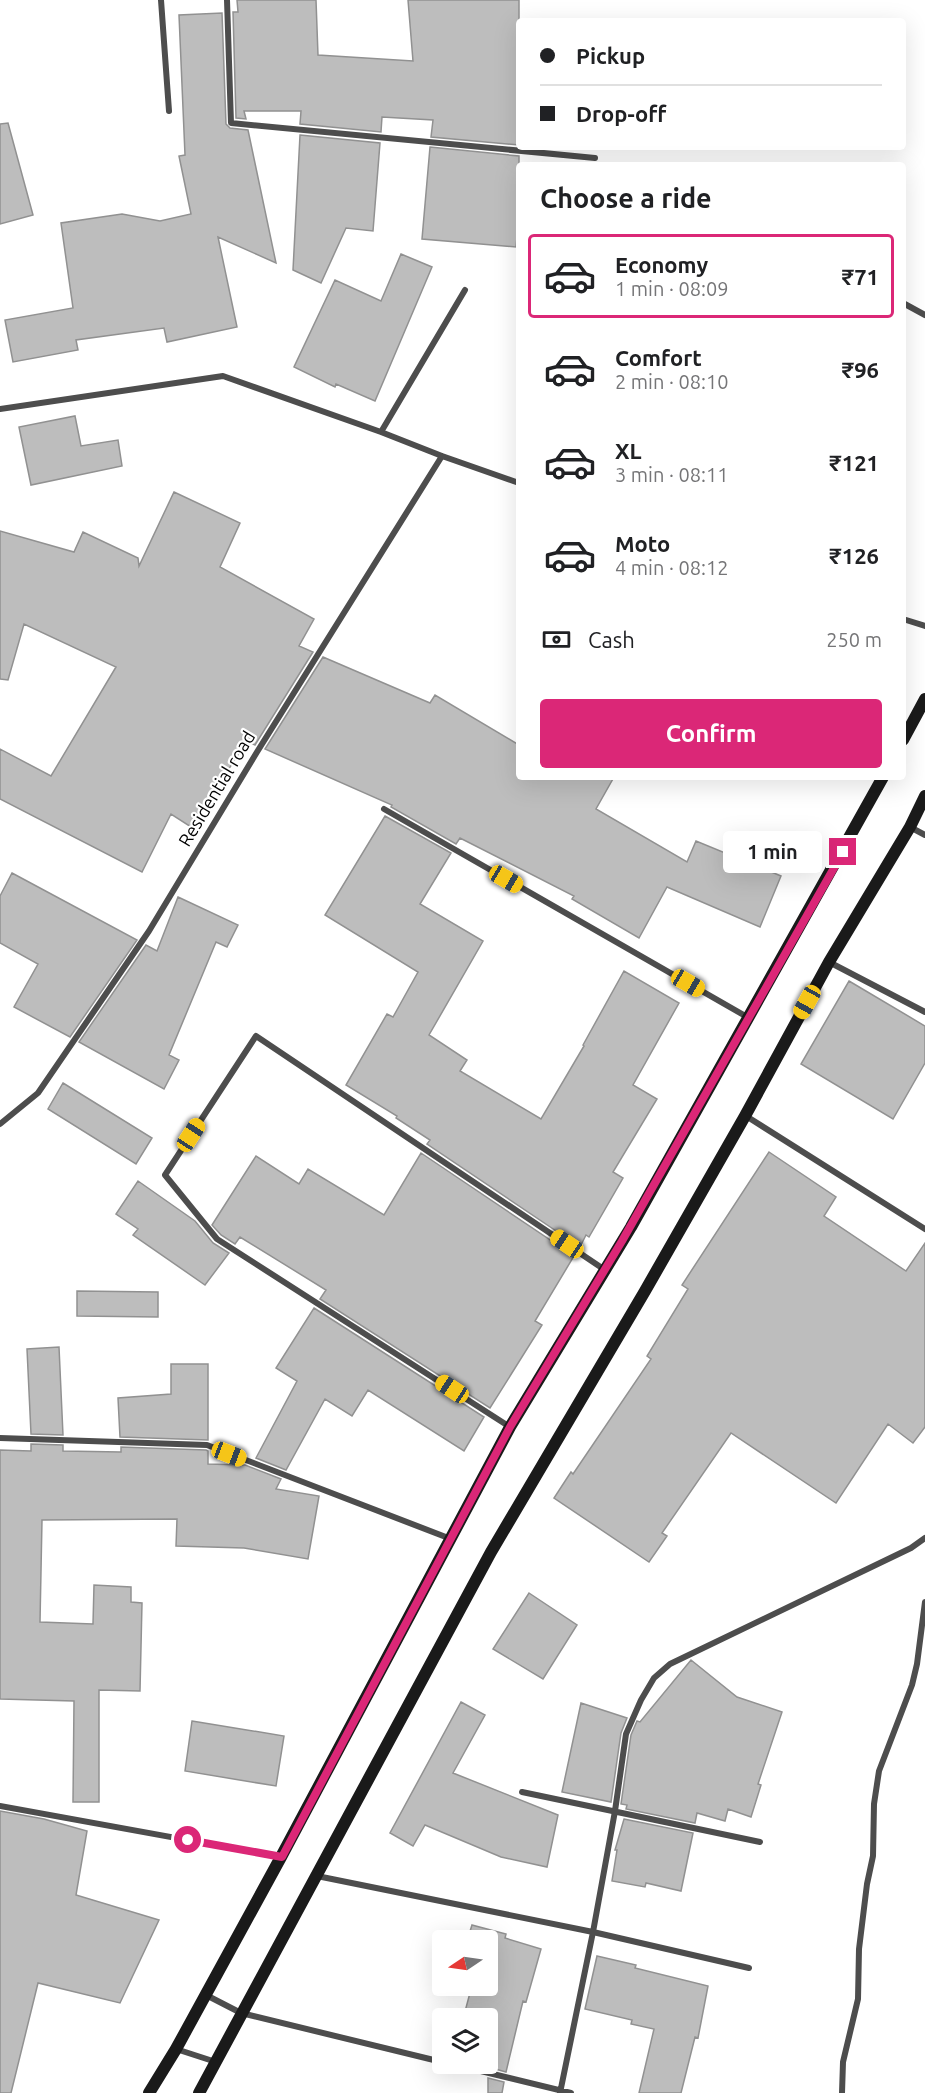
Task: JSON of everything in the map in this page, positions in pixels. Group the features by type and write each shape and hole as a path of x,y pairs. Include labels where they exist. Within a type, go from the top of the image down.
{"street":[{"path":"161,0 169,111"},
{"path":"227,0 231,123 595,158"},
{"path":"381,432 465,290"},
{"path":"906,305 925,315"},
{"path":"0,409 223,376 516,482"},
{"name":"Residential road","path":"0,1124 38,1093 149,931 257,752 442,456"},
{"path":"906,620 925,626"},
{"path":"906,734 925,699"},
{"path":"149,2093 176,2049 282,1857 510,1427 606,1270 881,780"},
{"path":"199,2093 491,1552 745,1116 829,962 910,826 925,796"},
{"path":"384,809 749,1018"},
{"path":"910,826 925,835"},
{"path":"829,962 925,1012"},
{"path":"510,1427 217,1239 165,1175 256,1036 606,1270"},
{"path":"745,1116 925,1229"},
{"path":"0,1438 207,1445 452,1539"},
{"path":"560,2092 593,1932 615,1811 626,1734 654,1678 670,1664 911,1548 925,1538"},
{"path":"842,2093 843,2062 858,1999 859,1948 873,1856 875,1793 879,1771 912,1685 925,1602"},
{"path":"522,1792 760,1842"},
{"path":"0,1806 282,1857"},
{"path":"317,1876 593,1932 749,1968"},
{"path":"206,1995 241,2013 432,2060"},
{"path":"176,2049 216,2062"},
{"path":"491,2074 571,2093"}],"building":[{"path":"237,0 316,0 318,55 413,61 408,0 519,0 519,18 516,18 516,145 431,137 433,120 382,117 381,132 300,124 301,111 244,111 246,119 236,118 233,12 238,12"},
{"path":"222,13 226,124 230,128 248,130 276,263 218,237 237,327 167,342 164,328 76,340 78,350 13,362 5,320 73,308 61,223 122,214 160,221 191,214 179,156 185,155 179,15"},
{"path":"8,123 33,215 0,224 0,124"},
{"path":"300,135 380,143 373,231 346,228 321,283 293,270"},
{"path":"430,147 519,156 519,162 516,162 516,247 422,239"},
{"path":"401,254 432,267 375,401 336,384 335,387 294,367 335,280 381,301"},
{"path":"75,416 81,446 118,440 122,466 31,485 19,427"},
{"path":"174,492 240,523 220,567 314,619 299,646 313,652 255,745 247,741 191,827 171,814 142,872 0,799 0,749 51,776 116,667 24,624 8,680 0,679 0,531 74,552 83,532 138,558 139,566"},
{"path":"323,657 430,703 435,695 516,743 516,780 612,780 596,809 687,862 696,841 781,876 760,927 667,887 639,938 572,899 574,896 460,838 456,844 391,807 392,805 265,749"},
{"path":"385,816 451,853 420,904 483,941 429,1035 467,1060 460,1071 541,1119 624,971 679,1003 633,1085 657,1099 613,1172 623,1178 589,1237 586,1235 580,1247 427,1144 430,1140 396,1118 397,1116 346,1085 387,1014 393,1017 418,972 325,915"},
{"path":"12,873 137,940 70,1037 14,1007 38,964 0,943 0,896"},
{"path":"178,897 238,925 227,947 216,942 169,1055 179,1060 164,1089 79,1042 146,945 157,951"},
{"path":"849,981 925,1026 925,1063 893,1119 801,1064"},
{"path":"63,1083 152,1138 136,1164 48,1109"},
{"path":"769,1152 836,1197 824,1216 906,1271 925,1243 925,1427 913,1443 888,1424 836,1503 731,1433 662,1533 667,1536 649,1562 554,1498 571,1472 573,1474 651,1359 647,1356 688,1289 682,1285"},
{"path":"421,1153 574,1256 535,1321 542,1325 490,1408 320,1299 326,1290 240,1237 235,1244 221,1235 212,1225 256,1156 299,1184 308,1169 384,1215"},
{"path":"138,1181 195,1221 213,1243 229,1253 205,1285 133,1235 138,1229 116,1214"},
{"path":"77,1291 158,1292 158,1317 77,1316"},
{"path":"314,1308 484,1417 464,1451 368,1390 352,1416 325,1399 286,1470 256,1458 297,1381 276,1368"},
{"path":"59,1347 63,1435 31,1434 27,1349"},
{"path":"171,1364 208,1364 208,1440 120,1437 118,1398 171,1394"},
{"path":"31,1444 63,1445 63,1451 121,1452 121,1447 206,1450 208,1451 208,1464 245,1465 281,1479 276,1489 319,1496 308,1559 244,1548 176,1546 177,1519 42,1520 40,1622 93,1624 94,1585 131,1587 131,1602 142,1603 140,1691 99,1690 99,1802 73,1802 74,1701 0,1699 0,1450 31,1451"},
{"path":"529,1593 577,1625 543,1679 493,1649"},
{"path":"691,1660 737,1697 782,1712 758,1784 761,1785 751,1817 728,1809 725,1821 697,1813 695,1823 626,1809 627,1805 621,1804 631,1735 637,1721 640,1722"},
{"path":"461,1702 485,1715 453,1773 558,1815 547,1867 501,1857 425,1825 413,1846 390,1833"},
{"path":"581,1703 627,1718 621,1733 611,1802 562,1792"},
{"path":"192,1721 284,1736 276,1786 185,1771"},
{"path":"0,1811 44,1819 87,1831 76,1895 159,1920 120,2003 38,1983 11,2093 0,2093"},
{"path":"624,1819 693,1833 681,1891 646,1883 645,1887 612,1881 617,1850 615,1850"},
{"path":"472,1925 491,1930 470,1930"},
{"path":"498,1932 506,1934 505,1938 541,1949 526,2002 523,2001 506,2072 498,2070 498,2008 466,2008 469,1996 498,1996"},
{"path":"597,1956 708,1986 698,2038 695,2037 681,2093 639,2093 654,2029 631,2024 632,2020 585,2009"},
{"path":"488,2078 504,2082 502,2093 488,2093"}],"route":[{"path":"188,1840 282,1857 510,1427 594,1290 843,852"}]}
